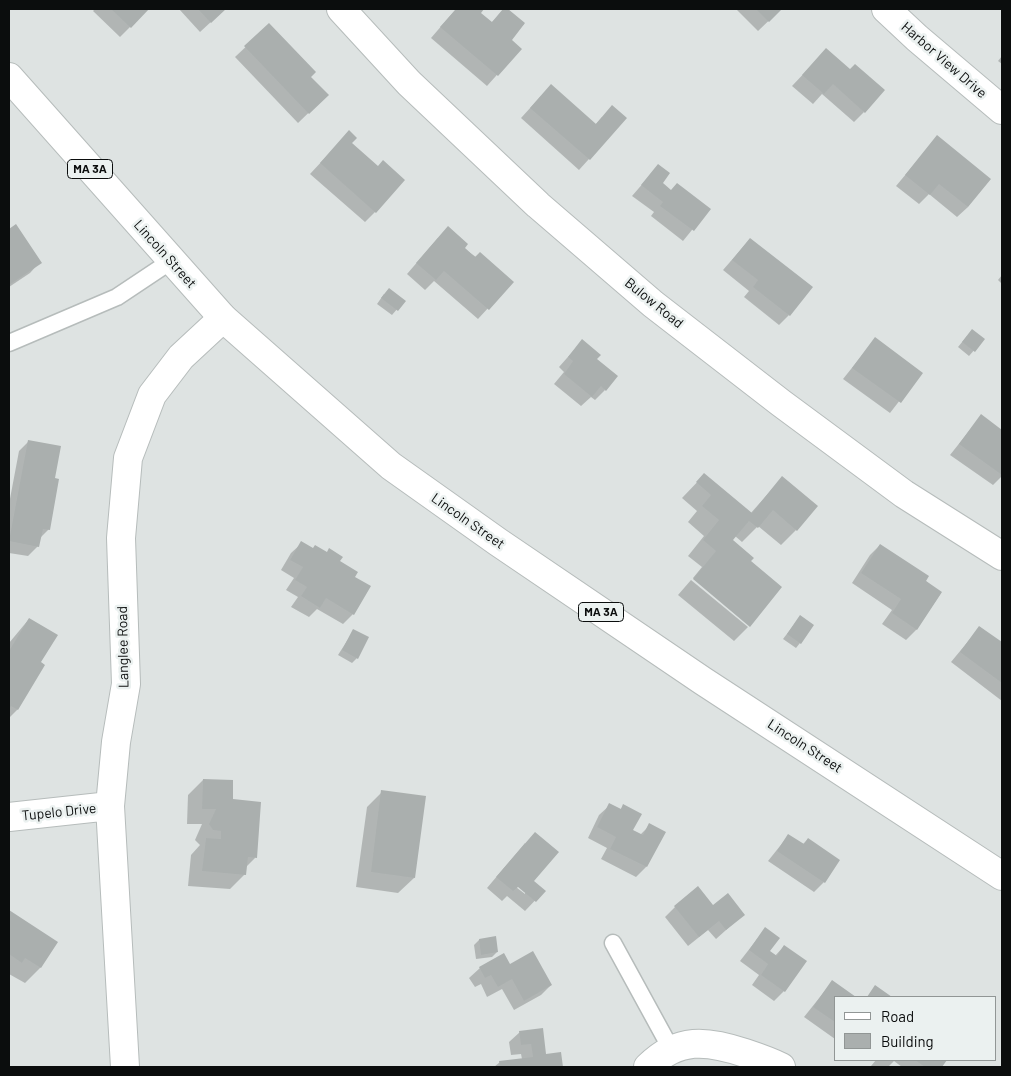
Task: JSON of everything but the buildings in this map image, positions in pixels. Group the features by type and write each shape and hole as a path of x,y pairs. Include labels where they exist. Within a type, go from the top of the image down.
{"street":[{"name":"Bulow Road","path":"341,9 409,83 524,192 653,304 781,403 904,494 1002,556"},
{"name":"Harbor View Drive","path":"886,9 917,38 1002,110"},
{"name":"Lincoln Street","path":"9,77 223,318 391,466 498,542 695,676 1002,876"},
{"name":"Langlee Road","path":"125,1067 110,806 116,742 126,684 121,538 128,458 152,396 180,358 223,318"},
{"name":"Tupelo Drive","path":"9,817 110,806"},
{"path":"648,1067 671,1049 709,1042 781,1067"}],"lane":[{"path":"9,343 116,297 171,261"},
{"path":"613,942 671,1049"}]}
